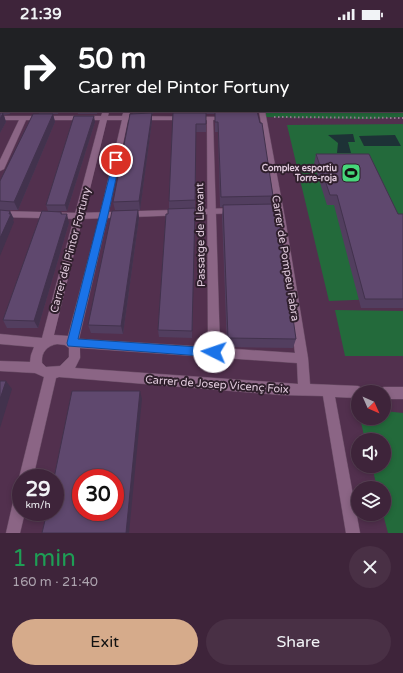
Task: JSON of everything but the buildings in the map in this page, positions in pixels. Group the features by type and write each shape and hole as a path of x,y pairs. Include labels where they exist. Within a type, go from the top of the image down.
{"street":[{"path":"0,118 105,115 231,118"},
{"name":"Carrer del Pintor Fortuny","path":"46,343 105,115"},
{"name":"Carrer del Pintor Fortuny","path":"72,343 104,215 126,115"},
{"name":"Carrer de Pompeu Fabra","path":"261,115 275,210 302,358"},
{"path":"0,169 23,118"},
{"name":"Passatge de Llevant","path":"210,118 214,352"},
{"path":"0,214 79,216 242,211"},
{"path":"0,339 46,343"},
{"path":"38,368 36,364 36,355 42,346 57,339 63,339 72,343 302,358"},
{"path":"0,366 38,368 45,373 55,373 67,368 74,360 75,351 72,343"},
{"name":"Carrer de Josep Vicenç Foix","path":"55,373 304,390 302,358"},
{"path":"28,469 55,373"},
{"path":"304,390 351,392"},
{"path":"328,391 353,533"},
{"path":"391,393 403,393"},
{"path":"13,533 16,521"}],"path":[{"path":"261,115 403,118"}],"green space":[{"path":"262,112 403,112 403,117 367,119 263,117"},
{"name":"Complex esportiu Torre-roja","path":"403,124 403,298 329,301 287,125"},
{"path":"335,310 403,311 403,356 345,356"},
{"path":"391,412 403,413 403,533 388,533 385,521 391,521 391,481 375,481 374,473 391,473 391,433 363,433 362,425 391,425"}],"shaded area":[{"path":"353,134 355,142 348,142 351,153 337,153 338,143 328,135"},
{"path":"395,135 401,146 364,146 359,136"}],"place":[{"name":"Complex esportiu Torre-roja","path":"351,173"}],"route":[{"path":"116,160 72,343 214,352"}]}
